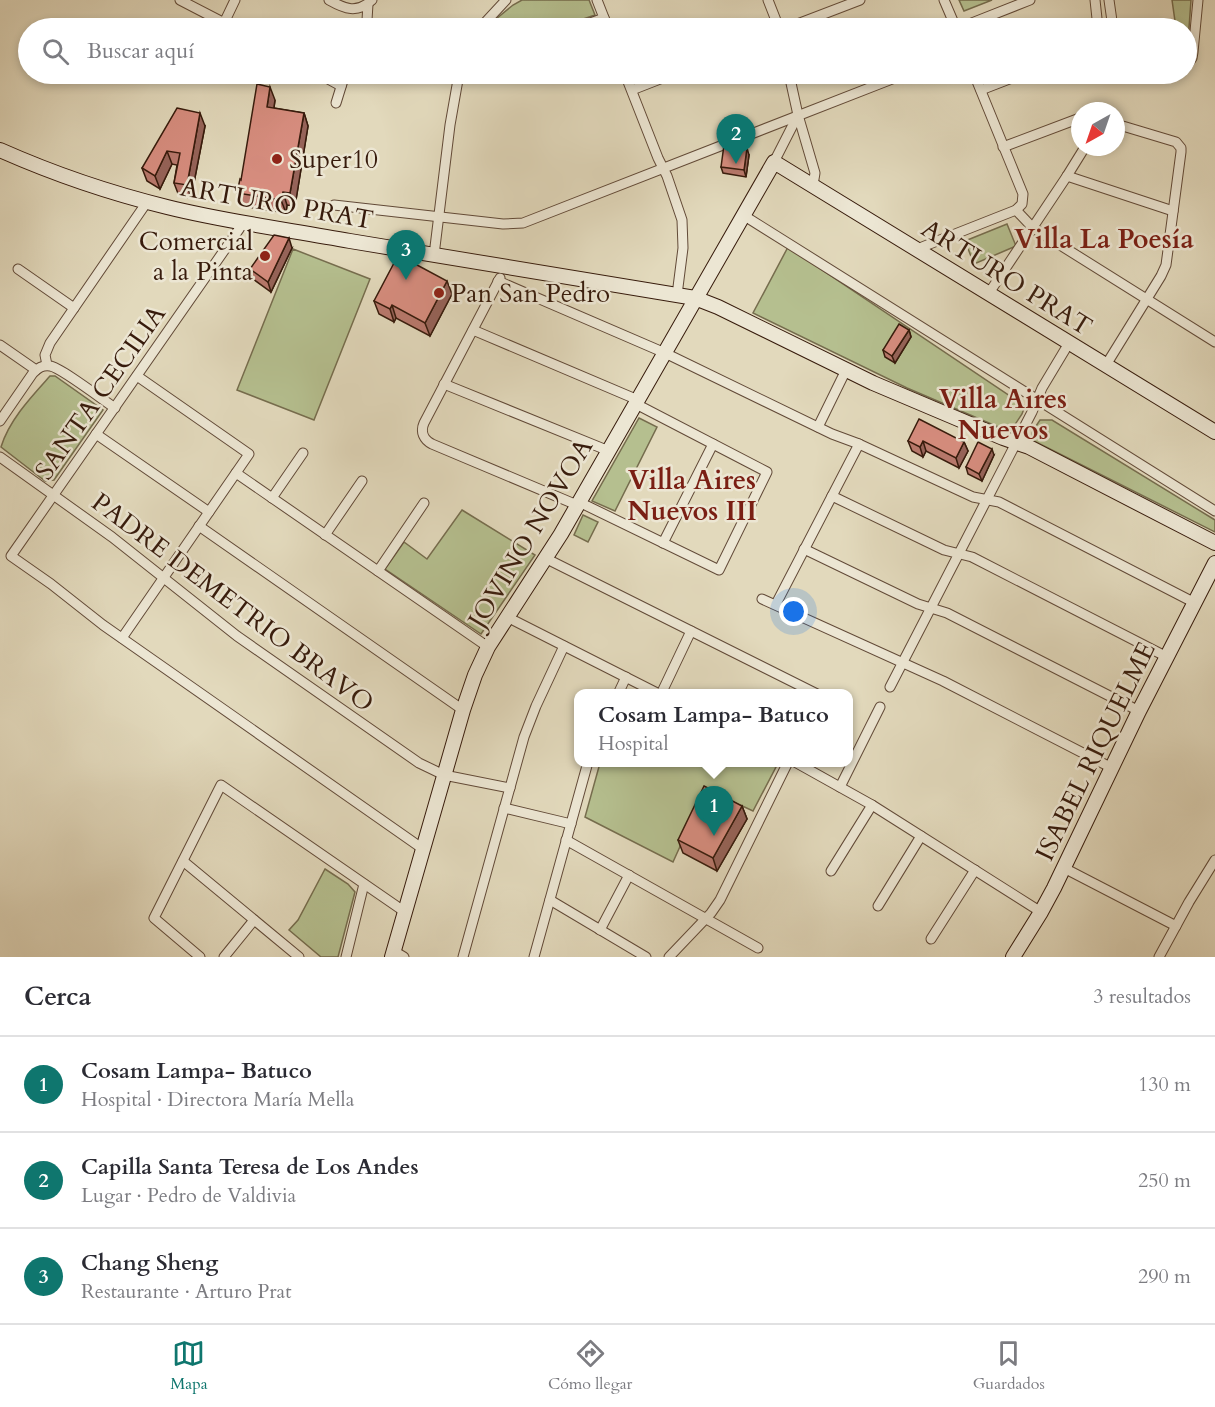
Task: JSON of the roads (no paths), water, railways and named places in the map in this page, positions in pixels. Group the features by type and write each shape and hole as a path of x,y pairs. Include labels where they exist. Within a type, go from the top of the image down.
{"main road":[{"name":"ARTURO PRAT","path":"0,150 60,175 99,188 198,214 505,268 695,298 913,400 1029,447 1215,543"},
{"name":"ARTURO PRAT","path":"774,162 1215,432"},
{"name":"JOVINO NOVOA","path":"397,955 405,912 463,710 488,647 578,504 774,162"},
{"name":"ISABEL RIQUELME","path":"1013,957 1041,912 1064,868 1139,711 1215,563"}],"street":[{"path":"180,0 214,18"},
{"path":"227,18 236,0"},
{"path":"329,0 350,9 359,8 370,2"},
{"path":"489,18 506,0"},
{"path":"597,0 604,18"},
{"path":"768,0 775,18"},
{"path":"814,18 860,0"},
{"path":"944,0 952,18"},
{"path":"983,18 1030,0"},
{"path":"1095,0 1097,18"},
{"path":"1109,0 1112,18"},
{"path":"1196,18 1198,0"},
{"path":"367,18 370,2"},
{"path":"336,103 341,86 337,84"},
{"path":"434,255 457,84"},
{"path":"629,84 680,212 683,248 677,295"},
{"path":"632,90 647,84"},
{"path":"791,84 814,173 813,185"},
{"path":"334,205 502,224 523,223 879,84"},
{"path":"917,249 1016,210 1022,204 1023,195 978,84"},
{"path":"981,90 996,84"},
{"path":"774,162 798,115"},
{"path":"1004,147 1071,121"},
{"path":"1106,365 1166,265 1181,152 1179,145 1172,140 1125,126"},
{"path":"989,293 1079,156"},
{"path":"1067,176 1173,211"},
{"path":"47,365 45,355 48,346 147,202"},
{"path":"1016,210 1033,228 1215,342"},
{"path":"743,215 1215,511"},
{"name":"SANTA CECILIA","path":"122,638 11,556 244,222"},
{"path":"473,330 637,402 767,472 719,570 578,504 432,444 423,436 422,427 505,268"},
{"path":"18,269 74,308"},
{"path":"498,281 666,353 832,434 859,444 973,497 999,502 1195,603"},
{"path":"890,687 1042,388 1069,343"},
{"path":"0,345 36,370"},
{"path":"0,421 36,370 47,365 58,369 115,408"},
{"path":"818,427 846,370"},
{"path":"137,376 249,454 122,638 423,849"},
{"path":"444,384 609,451"},
{"path":"96,434 208,512"},
{"path":"663,543 713,444"},
{"path":"776,604 859,444"},
{"path":"272,498 303,453"},
{"name":"PADRE DEMETRIO BRAVO","path":"0,457 112,537 237,636 409,757 444,775 510,788"},
{"path":"236,473 488,647"},
{"path":"325,535 362,481"},
{"path":"832,496 944,550 972,557 1167,657"},
{"path":"378,571 424,503"},
{"path":"199,526 463,710"},
{"path":"804,549 918,604 947,613 1139,711"},
{"path":"546,558 809,689"},
{"path":"762,599 943,681 1112,768"},
{"path":"507,617 652,689"},
{"path":"662,689 691,631"},
{"path":"463,957 529,723 564,646"},
{"path":"620,689 626,677"},
{"path":"853,761 880,707"},
{"path":"534,957 587,767"},
{"path":"669,957 720,900 786,767"},
{"path":"804,767 872,805 1041,912"},
{"path":"840,787 850,767"},
{"path":"201,957 154,918 221,785 405,912"},
{"path":"831,871 872,805"},
{"path":"504,808 571,824"},
{"path":"878,906 921,836"},
{"path":"566,840 758,948"},
{"path":"1159,957 1215,860"},
{"path":"183,861 299,957"},
{"path":"1064,868 1176,926"},
{"path":"931,939 975,870"},
{"path":"600,930 629,876"},
{"path":"346,957 364,884"},
{"path":"550,900 646,957"},
{"path":"224,957 254,920"}],"place":[{"name":"Super10","path":"277,159"},
{"name":"Capilla Santa Teresa de Los Andes","path":"736,164"},
{"name":"Comercial a la Pinta","path":"265,256"},
{"name":"Chang Sheng","path":"406,280"},
{"name":"Pan San Pedro","path":"439,293"},
{"name":"Cosam Lampa- Batuco","path":"714,836"}],"district":[{"name":"Villa La Poesía","path":"1104,239"},
{"name":"Villa Aires Nuevos","path":"1003,414"},
{"name":"Villa Aires Nuevos III","path":"692,496"}]}
